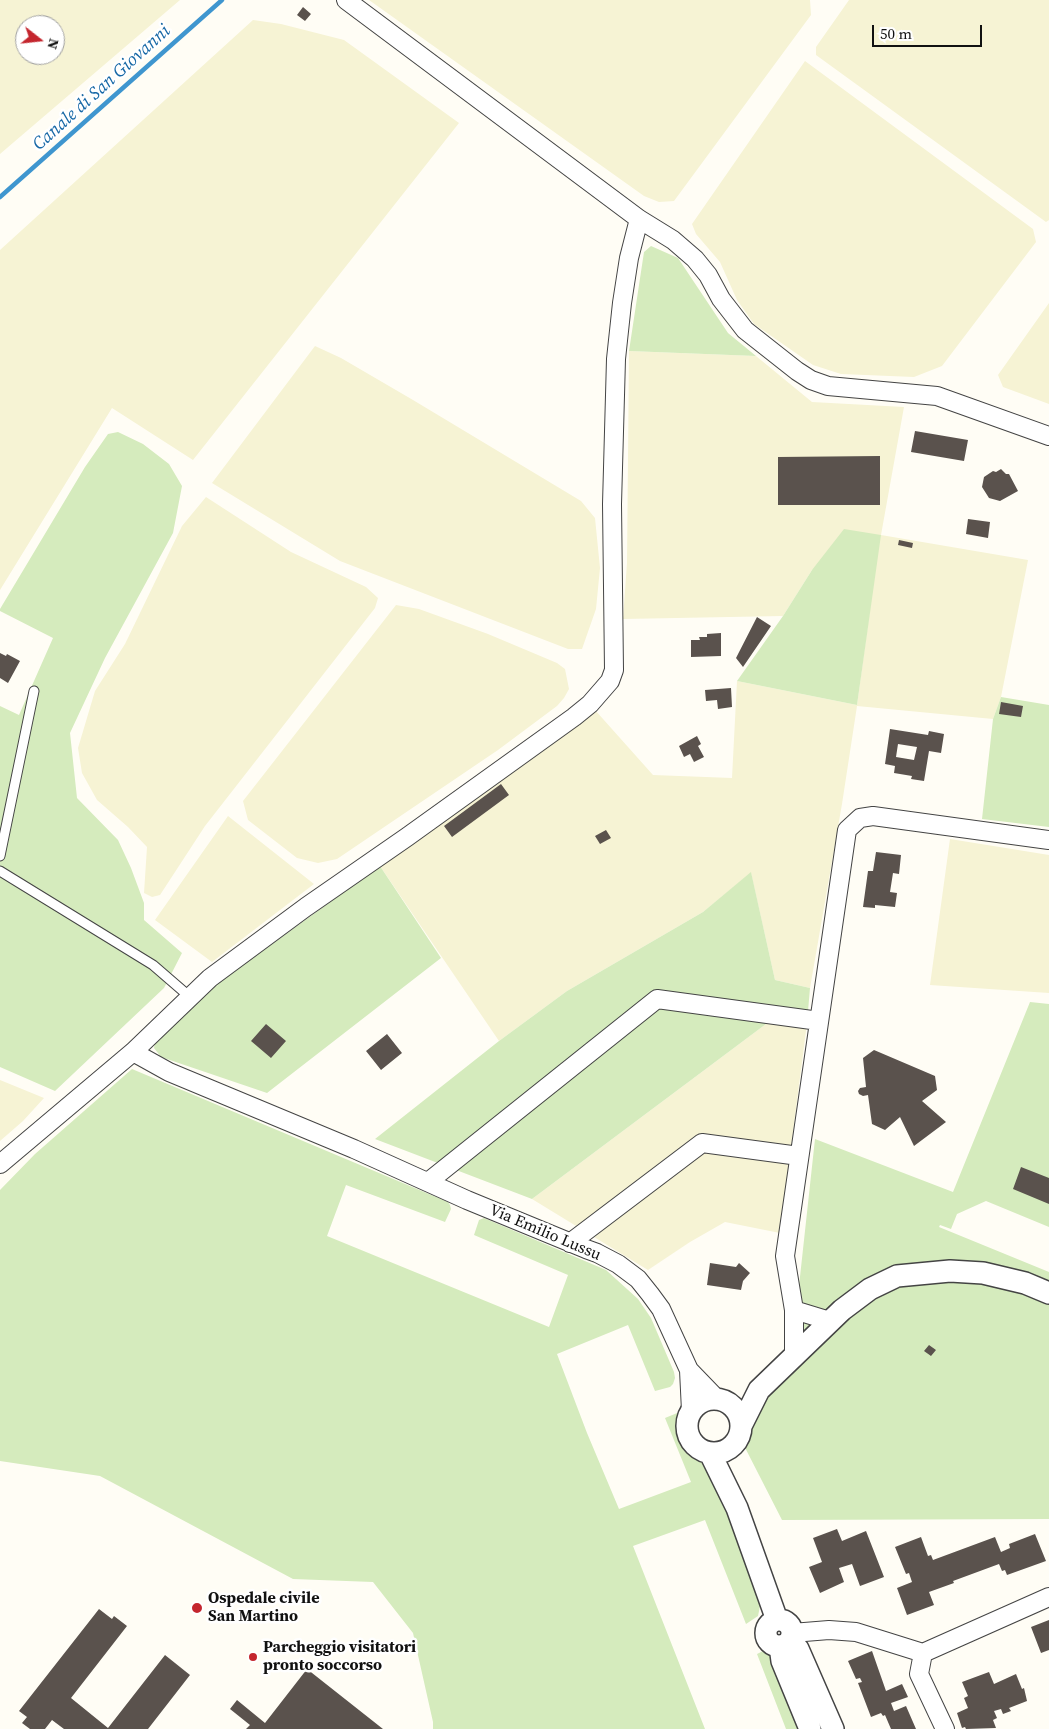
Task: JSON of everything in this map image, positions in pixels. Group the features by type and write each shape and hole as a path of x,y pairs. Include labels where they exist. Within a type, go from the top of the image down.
{"street":[{"path":"346,0 639,219 673,240 695,259 708,275 721,299 745,330 796,371 811,380 828,386 937,396 1049,436"},
{"path":"0,1164 133,1052 210,978 306,907 408,837 574,717 590,704 610,681 614,670 612,504 616,359 629,258 639,219"},
{"path":"794,1356 794,1310 785,1256 847,830 860,818 873,816 1049,840"},
{"path":"428,1182 657,999 819,1021"},
{"name":"Via Emilio Lussu","path":"133,1052 169,1072 354,1149 597,1253 618,1264 638,1279 661,1309 689,1370 721,1400"},
{"path":"570,1243 702,1143 799,1156"},
{"path":"759,1390 721,1400 710,1398 702,1401 690,1411 686,1426 691,1441 702,1451 710,1453 725,1450 732,1446 740,1433 741,1426 759,1390 842,1310 870,1289 897,1276 950,1271 984,1273 1025,1283 1049,1293"},
{"path":"794,1310 830,1322"},
{"name":"Via Emilio Lussu","path":"689,1370 690,1411"},
{"path":"721,1400 736,1411 741,1426"},
{"path":"732,1446 737,1508"},
{"path":"710,1453 737,1508 785,1635 798,1649 832,1729"},
{"path":"785,1635 830,1630 856,1632 923,1653 1049,1597"},
{"path":"785,1635 782,1661 810,1729"},
{"path":"923,1653 919,1674 945,1729"}],"lane":[{"path":"0,856 34,691"},
{"path":"0,870 153,966 190,997"}],"shaded area":[{"path":"0,0 180,0 0,154"},
{"path":"369,0 810,0 811,15 674,201 659,202 644,196"},
{"path":"849,0 1049,0 1049,220 1046,222 816,55 816,47"},
{"path":"253,20 281,24 344,40 459,123 193,460 112,408 0,590 0,250"},
{"path":"805,61 1033,229 1036,242 942,366 914,377 841,374 813,365 754,324 737,300 720,262 696,234 692,224"},
{"path":"1049,303 1049,404 1003,387 998,375"},
{"path":"315,346 341,358 581,501 595,518 600,568 596,609 582,649 568,649 340,561 212,483"},
{"path":"629,351 756,356 812,402 904,407 881,535 1028,560 1001,697 993,719 857,706 810,988 775,980 751,873 703,912 567,991 499,1041 380,866 438,818 566,734 595,710 653,775 732,778 737,681 857,705 880,535 812,570 783,616 623,619 627,563"},
{"path":"206,497 291,552 366,587 378,598 375,608 205,826 160,895 152,897 144,893 147,847 128,827 97,800 82,773 78,748 95,691 125,644 182,526"},
{"path":"396,605 419,609 488,634 557,663 565,669 569,689 557,706 498,750 337,859 318,863 297,858 248,820 243,801"},
{"path":"228,816 314,884 212,962 155,920"},
{"path":"950,839 1049,855 1049,993 930,985"},
{"path":"774,1018 807,1023 780,1233 725,1222 690,1242 648,1270 532,1199"},
{"path":"0,1080 44,1098 23,1121 0,1141"}],"green space":[{"path":"651,246 678,258 728,333 756,356 629,351 644,252"},
{"path":"118,432 143,444 169,464 182,486 173,533 105,658 70,733 77,798 118,840 144,903 144,920 182,953 164,988 55,1091 0,1067 0,706 19,715 53,638 0,611 0,609 85,467 108,434"},
{"path":"844,529 881,535 857,705 737,681 783,616 812,570"},
{"path":"1001,697 1049,705 1049,827 982,819 993,719"},
{"path":"380,866 441,958 267,1093 161,1057 154,1048 156,1038 214,986"},
{"path":"751,872 775,980 810,988 807,1023 774,1018 532,1199 375,1139 499,1041 567,991 703,912"},
{"path":"1030,1002 1049,1004 1049,1227 986,1201 957,1214 951,1229 940,1225 939,1227 1049,1272 1049,1519 782,1520 736,1430 793,1341 815,1139 953,1192"},
{"path":"132,1069 448,1202 451,1209 445,1222 346,1185 327,1236 549,1327 568,1275 474,1235 479,1220 484,1218 606,1270 638,1299 651,1318 674,1372 675,1378 670,1387 655,1391 628,1325 557,1354 619,1509 691,1482 665,1418 682,1411 691,1416 761,1601 758,1616 746,1624 705,1520 633,1546 705,1729 433,1729 413,1633 373,1582 293,1579 100,1476 0,1461 0,1190 35,1154"},
{"path":"763,1651 770,1655 799,1729 786,1729 757,1654"}],"building":[{"path":"303,7 311,14 305,21 297,15"},
{"path":"915,431 968,440 964,461 911,452"},
{"path":"880,456 880,505 778,505 778,457"},
{"path":"1001,469 1006,474 1009,474 1018,491 1000,501 989,498 982,487 984,477 993,471 996,472"},
{"path":"968,519 990,522 988,538 966,534"},
{"path":"899,540 913,543 912,548 898,545"},
{"path":"757,617 771,626 743,667 736,658"},
{"path":"721,633 721,656 691,657 691,640 700,640 699,637 707,637 707,634"},
{"path":"0,653 6,656 7,654 20,661 8,683 0,678"},
{"path":"731,688 732,707 718,709 717,700 706,701 705,690"},
{"path":"1001,702 1023,706 1021,717 999,714"},
{"path":"890,729 928,735 929,731 944,734 941,753 929,751 924,781 911,779 912,776 894,773 895,766 885,764","holes":["898,744 917,747 914,760 896,757"]},
{"path":"697,736 701,744 698,746 704,757 694,762 690,754 684,757 679,746"},
{"path":"501,784 509,795 452,837 444,826"},
{"path":"606,830 611,838 600,844 595,836"},
{"path":"876,852 901,855 899,874 893,873 890,892 897,893 895,907 875,905 875,908 863,907 868,871 873,871"},
{"path":"266,1024 286,1041 271,1058 251,1041"},
{"path":"387,1034 402,1053 381,1070 366,1051"},
{"path":"874,1050 935,1076 937,1090 922,1101 946,1122 914,1146 900,1117 885,1130 872,1124 868,1095 863,1096 859,1094 860,1088 866,1087 863,1058"},
{"path":"1021,1167 1049,1178 1049,1204 1013,1189"},
{"path":"710,1263 736,1267 739,1263 750,1273 743,1281 741,1290 707,1285"},
{"path":"929,1345 936,1350 931,1356 924,1351"},
{"path":"837,1529 842,1541 866,1531 884,1577 860,1586 852,1564 839,1568 844,1582 820,1593 809,1567 822,1562 813,1538"},
{"path":"1035,1534 1046,1561 1007,1575 1005,1570 1002,1571 999,1564 953,1581 954,1583 929,1592 934,1605 907,1615 897,1588 912,1582 909,1573 906,1574 895,1547 921,1537 928,1556 931,1555 933,1560 995,1537 1001,1552 1010,1548 1009,1544"},
{"path":"99,1609 112,1619 114,1616 127,1626 71,1698 108,1728 165,1655 190,1675 148,1729 64,1729 52,1720 45,1729 30,1729 22,1723 27,1717 19,1711"},
{"path":"1049,1620 1049,1650 1041,1653 1031,1627"},
{"path":"872,1651 886,1691 902,1684 908,1697 891,1703 894,1711 906,1706 916,1729 891,1729 885,1715 883,1716 881,1713 871,1717 858,1683 862,1682 860,1678 856,1679 848,1661"},
{"path":"307,1669 383,1729 246,1729 250,1725 230,1709 237,1700 265,1723"},
{"path":"989,1672 994,1684 1016,1674 1022,1689 1024,1688 1027,1701 1009,1708 1011,1711 1003,1714 1001,1709 994,1711 997,1718 993,1720 996,1728 962,1728 957,1713 968,1708 964,1698 968,1696 962,1682"}],"waterway":[{"name":"Canale di San Giovanni","path":"0,197 222,0"}],"place":[{"name":"Ospedale civile San Martino","path":"197,1608"},
{"name":"Parcheggio visitatori pronto soccorso","path":"253,1657"}]}
